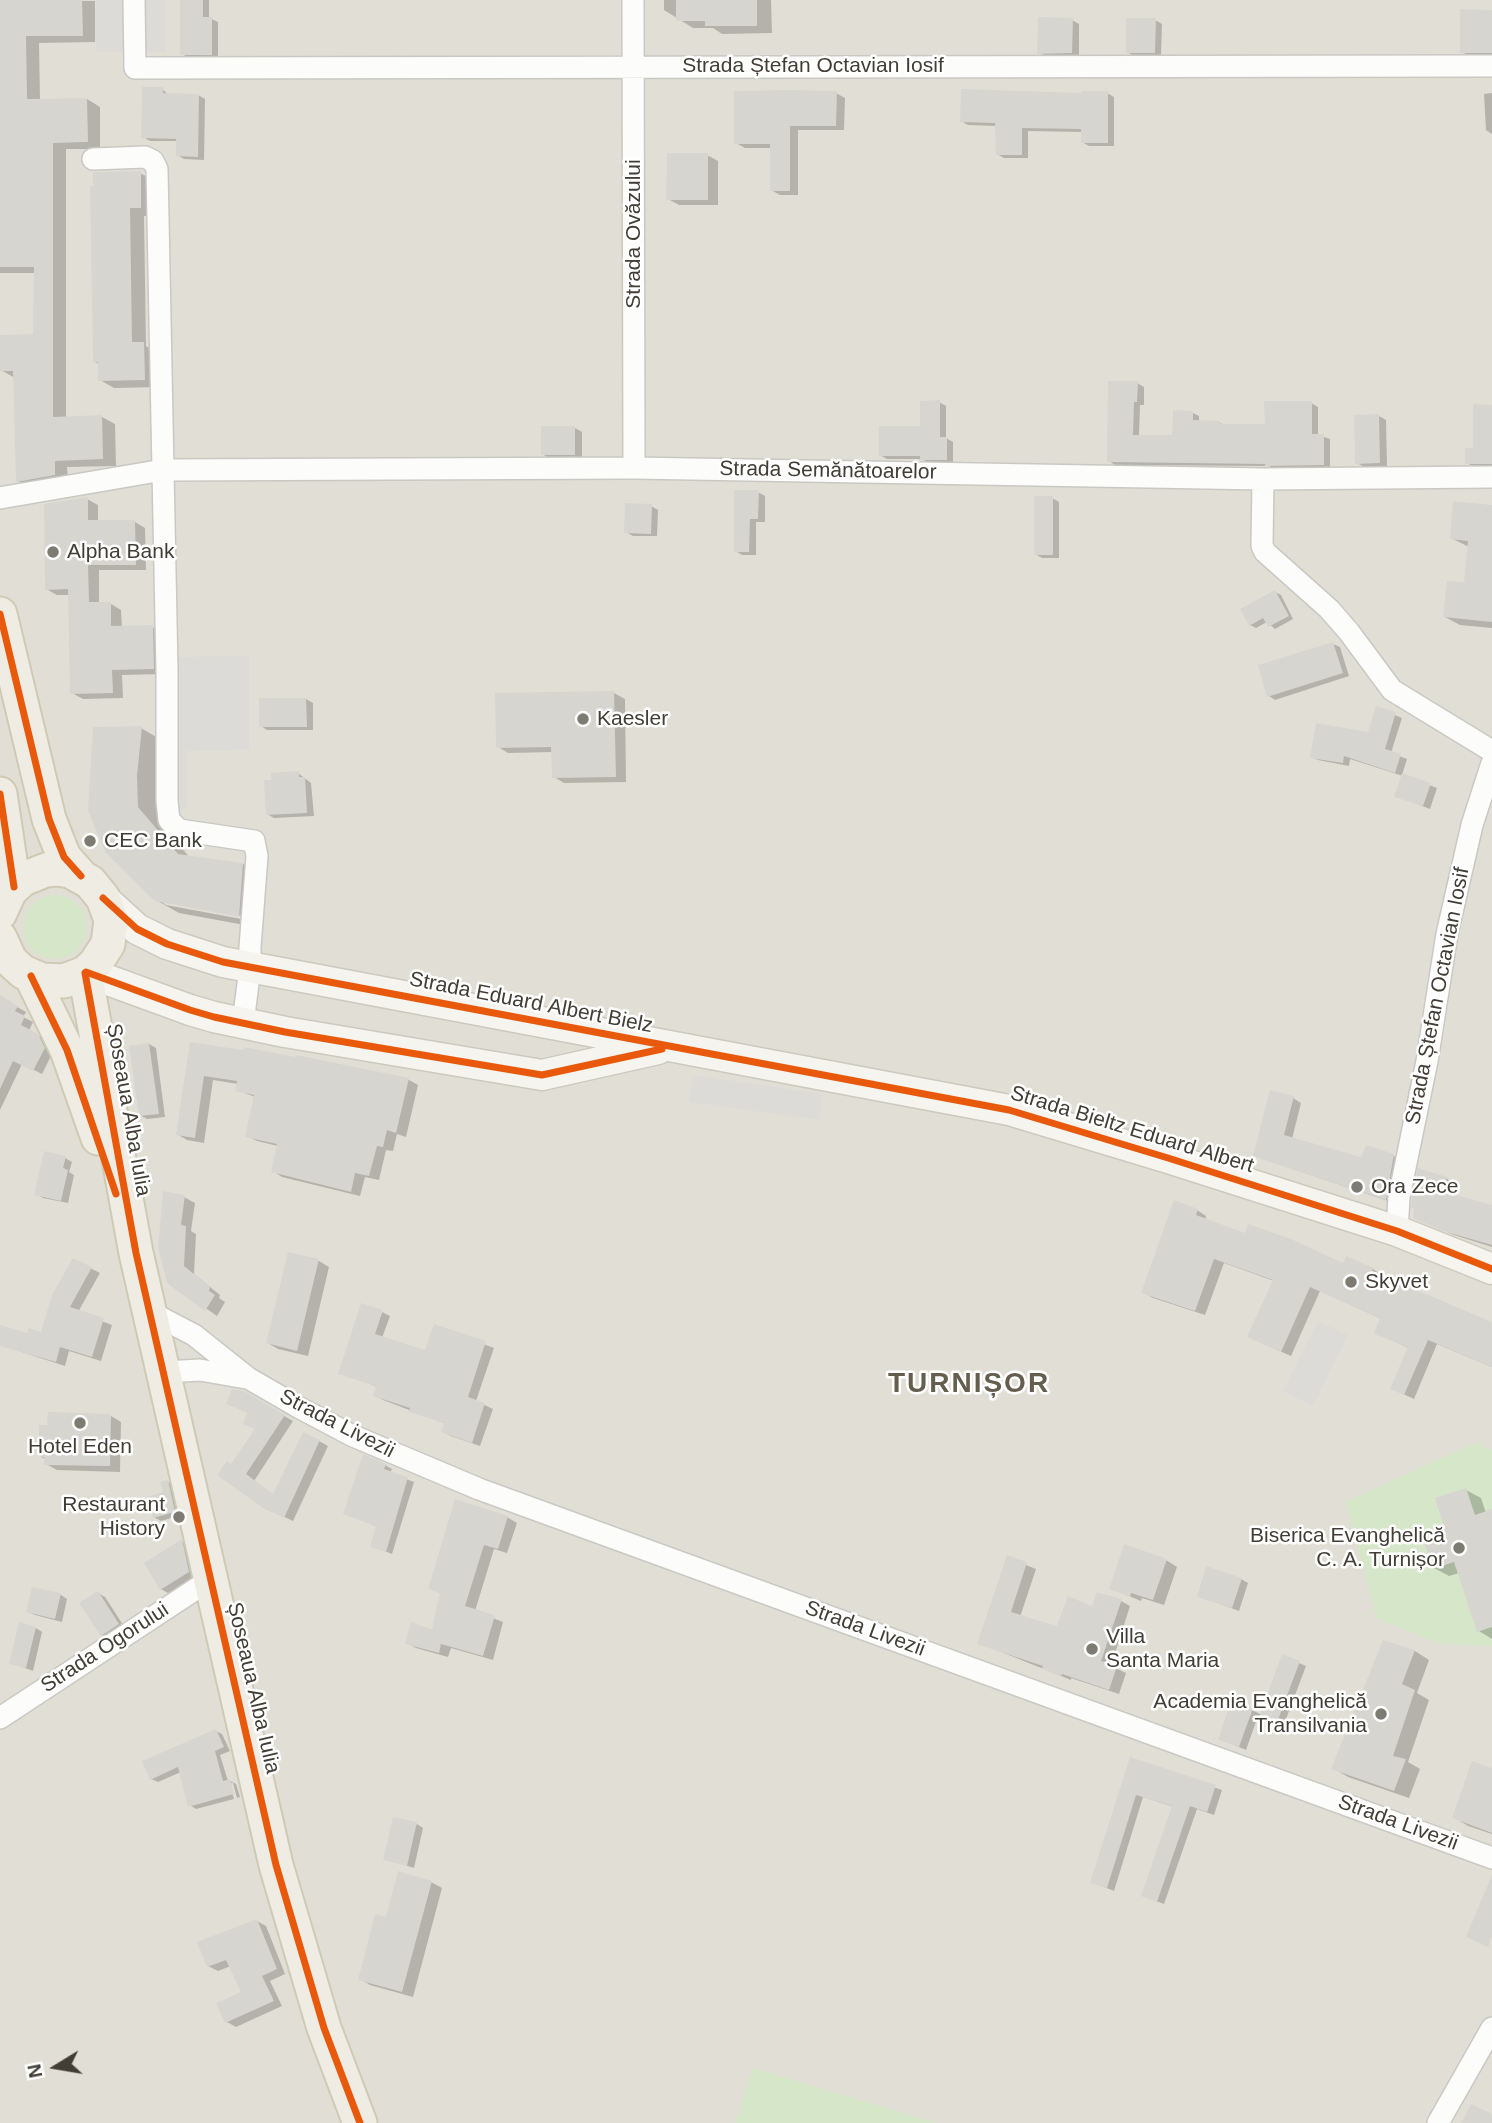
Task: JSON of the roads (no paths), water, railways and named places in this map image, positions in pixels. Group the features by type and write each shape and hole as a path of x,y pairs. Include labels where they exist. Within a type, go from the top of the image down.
{"main road":[{"path":"0,614 49,819 64,857 92,887 111,920 108,944 86,973"},
{"path":"0,794 6,895"},
{"path":"6,895 23,879 46,870 70,871 92,887"},
{"name":"Șoseaua Alba Iulia","path":"10,957 41,980 64,981 86,973 136,1254 287,1906 324,2028 360,2123"},
{"name":"Șoseaua Alba Iulia","path":"10,957 57,1025 79,1079 136,1254"}],"street":[{"name":"Strada Ștefan Octavian Iosif","path":"135,0 135,68 1492,66"},
{"name":"Strada Ovăzului","path":"633,0 634,468"},
{"path":"93,159 145,157 153,161 157,169 167,801 169,820 179,830 254,841 257,856 250,968 243,1023"},
{"name":"Strada Semănătoarelor","path":"0,498 163,470 634,468 1263,479 1492,477"},
{"path":"1263,479 1262,547 1265,552 1329,609 1392,690 1492,751"},
{"name":"Strada Ștefan Octavian Iosif","path":"1396,1231 1399,1197 1427,1061 1447,933 1472,825 1492,763"},
{"name":"Strada Eduard Albert Bielz","path":"92,887 136,929 167,944 250,968 669,1047"},
{"name":"Strada Eduard Albert Bielz","path":"86,973 190,1010 243,1023 542,1075 669,1047"},
{"name":"Strada Bieltz Eduard Albert","path":"669,1047 1009,1110 1168,1157 1396,1231 1492,1269"},
{"name":"Strada Livezii","path":"150,1312 194,1335 248,1378 351,1435 479,1489 1492,1858"},
{"name":"Strada Livezii","path":"164,1373 200,1370 248,1378"},
{"name":"Strada Ogorului","path":"0,1718 211,1579"},
{"path":"1438,2123 1492,2028"}],"place":[{"name":"Alpha Bank","path":"53,552"},
{"name":"Kaesler","path":"583,719"},
{"name":"CEC Bank","path":"90,841"},
{"name":"Ora Zece","path":"1357,1187"},
{"name":"Skyvet","path":"1351,1282"},
{"name":"Hotel Eden","path":"80,1423"},
{"name":"Restaurant History","path":"179,1517"},
{"name":"Biserica Evanghelică C. A. Turnișor","path":"1459,1548"},
{"name":"Villa Santa Maria","path":"1092,1649"},
{"name":"Academia Evanghelică Transilvania","path":"1381,1714"}],"district":[{"name":"TURNIȘOR","path":"969,1384"}]}
